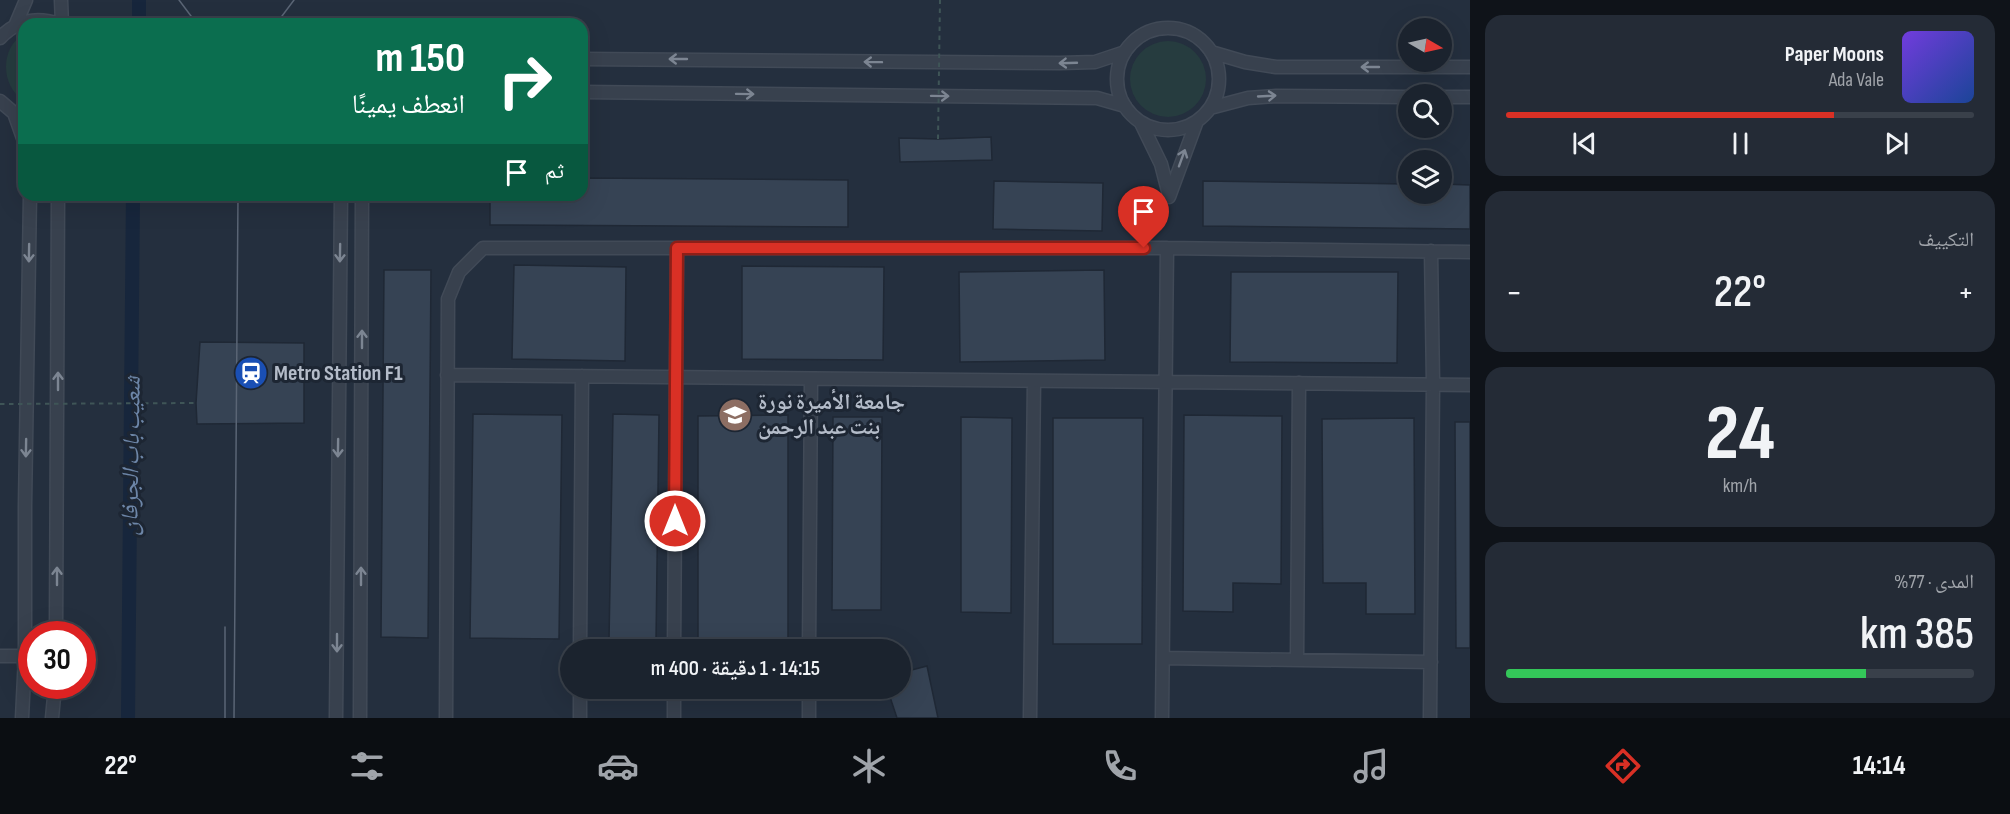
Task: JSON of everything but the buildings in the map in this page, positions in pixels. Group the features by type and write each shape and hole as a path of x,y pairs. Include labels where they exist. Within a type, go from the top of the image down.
{"street":[{"path":"18,18 26,0"},
{"path":"61,0 62,18"},
{"path":"15,26 18,19"},
{"path":"0,38 18,25"},
{"path":"1141,123 1155,129 1184,128 1197,121 1210,108 1216,95 1219,80 1217,66 1211,52 1202,41 1190,33 1175,28 1161,28 1146,33 1134,41 1125,52 1119,65 1117,79 1119,93 1125,106 1141,123 1161,164 1169,197 1197,121"},
{"path":"588,59 1060,63 1095,62 1125,52"},
{"path":"1211,52 1245,62 1276,67 1470,67"},
{"path":"588,92 1097,98 1125,106"},
{"path":"1210,108 1248,98 1276,96 1398,97"},
{"path":"1452,97 1470,97"},
{"path":"0,101 18,114"},
{"path":"25,621 30,201"},
{"path":"56,621 58,201"},
{"path":"336,718 341,201"},
{"path":"360,718 362,201"},
{"path":"446,718 448,299 459,272 483,248 1167,248 1470,252"},
{"path":"674,639 677,248"},
{"path":"1162,718 1167,248"},
{"path":"1430,718 1433,384 1431,251"},
{"path":"447,375 1470,385"},
{"path":"580,639 582,376"},
{"path":"809,639 811,379"},
{"path":"1030,718 1034,381"},
{"path":"1297,660 1299,383"},
{"path":"0,656 18,656"},
{"path":"1163,658 1431,662"},
{"path":"22,718 23,699"},
{"path":"52,718 54,699"},
{"path":"579,718 580,699"},
{"path":"674,699 674,718"},
{"path":"808,718 809,699"}],"path":[{"path":"938,139 940,0"},
{"path":"0,404 196,403"}],"green space":[{"path":"18,38 18,96 10,86 6,67 10,48"},
{"path":"1168,41 1183,44 1195,52 1203,64 1206,79 1203,94 1195,106 1183,114 1168,117 1153,114 1141,106 1133,94 1130,79 1133,64 1141,52 1153,44"}],"waterway":[{"name":"شعيب باب الجرفان","path":"139,0 139,18"},
{"name":"شعيب باب الجرفان","path":"128,718 133,201"}],"tram line":[{"path":"179,0 192,18"},
{"path":"280,18 294,0"},
{"path":"234,718 238,201"},
{"path":"225,627 225,718"}],"place":[{"name":"Metro Station F1","path":"251,373"},
{"name":"جامعة الأميرة نورة بنت عبد الرحمن","path":"735,415"}],"route":[{"path":"675,521 677,248 1144,248"}]}
